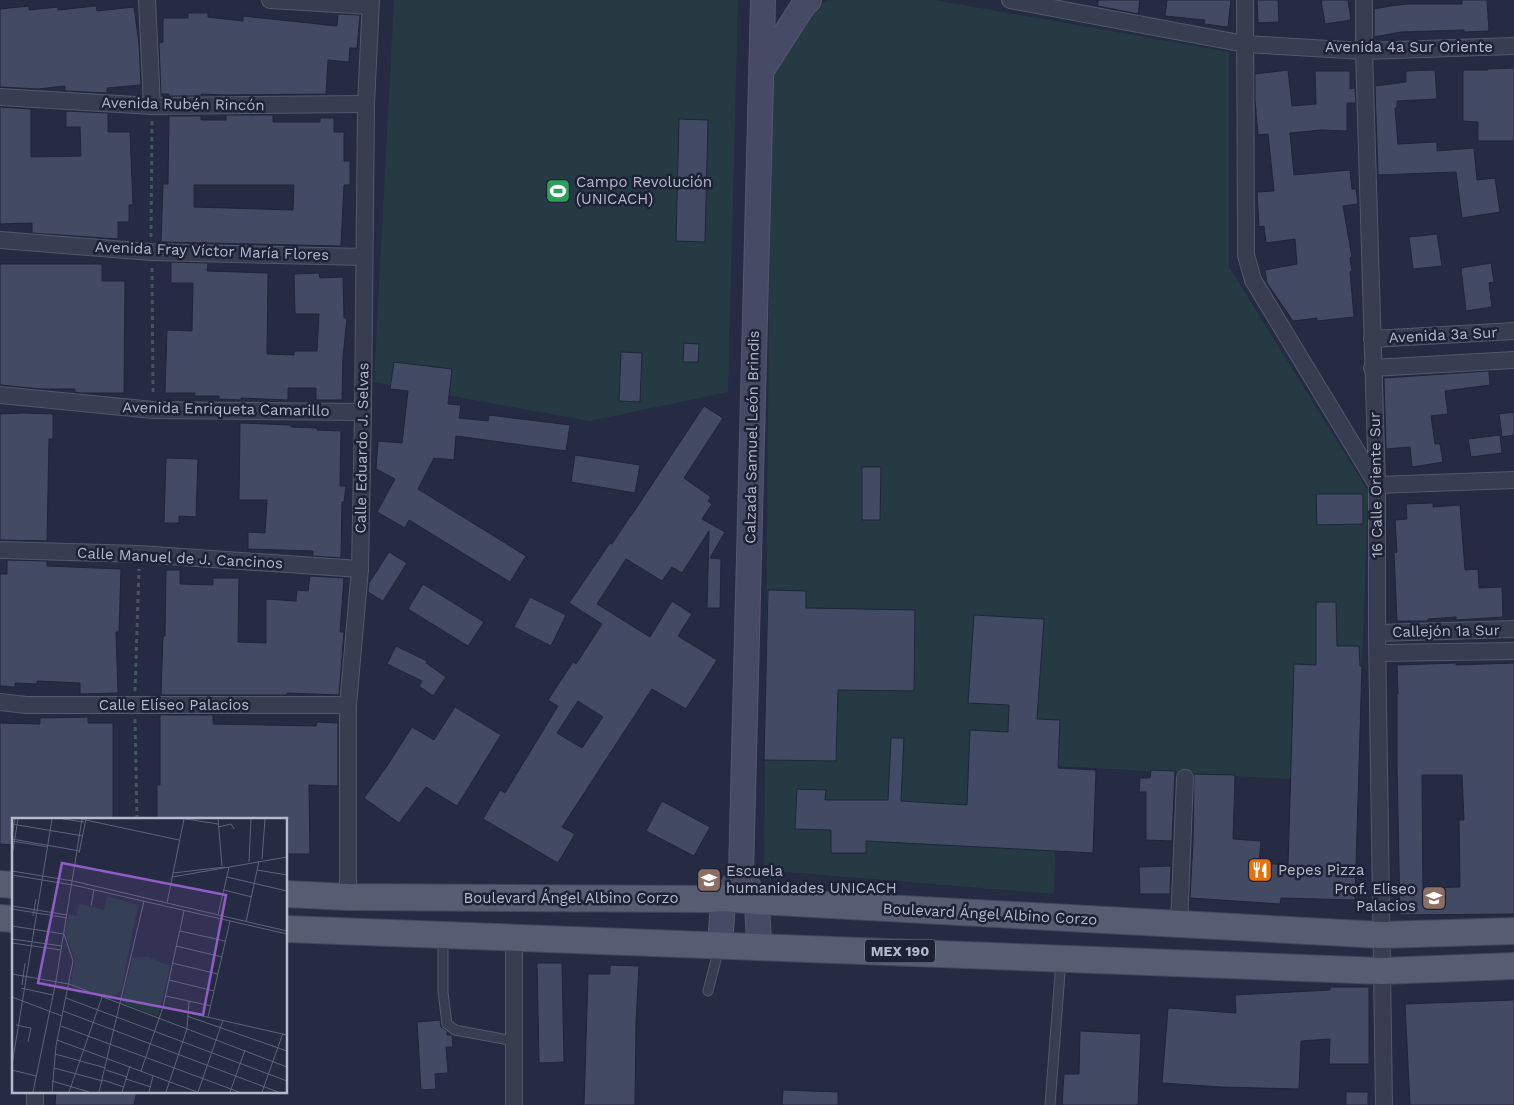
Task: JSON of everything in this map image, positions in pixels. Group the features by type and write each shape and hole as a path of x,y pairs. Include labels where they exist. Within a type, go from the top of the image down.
{"main road":[{"name":"Boulevard Ángel Albino Corzo","path":"288,894 724,898 1381,935 1514,931"},
{"name":"MEX 190","path":"288,929 1061,957 1382,971 1514,966"}],"street":[{"path":"147,0 152,106"},
{"path":"270,0 371,3"},
{"name":"Calzada Samuel León Brindis","path":"741,874 762,0"},
{"path":"761,72 803,6 809,0"},
{"name":"Avenida 4a Sur Oriente","path":"1010,0 1245,44 1364,51 1514,46"},
{"path":"1245,0 1246,255 1253,280 1377,485 1514,480"},
{"name":"16 Calle Oriente Sur","path":"1364,0 1372,368 1377,485 1377,633 1384,1105"},
{"name":"Calle Eduardo J. Selvas","path":"348,896 348,705 360,569 366,104 371,3"},
{"name":"Avenida Rubén Rincón","path":"0,97 152,106 366,104"},
{"name":"Avenida Fray Víctor María Flores","path":"0,240 151,252 364,256"},
{"name":"Avenida 3a Sur","path":"1372,339 1514,331"},
{"name":"Avenida 3a Sur","path":"1372,368 1514,360"},
{"name":"Avenida Enriqueta Camarillo","path":"0,395 153,410 363,412"},
{"name":"Calle Manuel de J. Cancinos","path":"0,550 139,554 360,569"},
{"name":"Callejón 1a Sur","path":"1377,633 1514,629"},
{"name":"Callejón 1a Sur","path":"1378,653 1514,651"},
{"name":"Calle Elíseo Palacios","path":"0,702 26,705 348,705"},
{"path":"1179,925 1185,778"},
{"path":"720,945 724,898 741,874 757,901 760,946"},
{"path":"514,937 514,1105"},
{"path":"35,1092 35,1105"}],"lane":[{"path":"443,935 443,992 446,1024 455,1030 514,1041"},
{"path":"708,991 720,945"},
{"path":"1050,1105 1061,957"}],"path":[{"path":"137,818 134,705 139,554"}],"shaded area":[{"name":"Campo Revolución (UNICACH)","path":"394,0 738,0 728,392 590,421 374,382"},
{"path":"828,0 935,0 1229,52 1229,267 1368,491 1362,666 1294,664 1291,779 1058,766 1054,894 764,870 771,71 810,11"}],"building":[{"path":"1098,0 1140,0 1138,14 1098,6"},
{"path":"1167,0 1231,0 1228,27 1204,24 1205,20 1165,16"},
{"path":"1257,0 1278,0 1279,22 1258,23"},
{"path":"1321,0 1348,0 1351,20 1325,24"},
{"path":"1462,0 1487,0 1489,31 1401,32 1374,37 1374,9 1407,4 1462,4"},
{"path":"29,6 29,10 58,7 58,10 96,6 97,11 134,7 139,44 141,85 107,88 107,93 65,91 65,86 38,89 0,87 0,9"},
{"path":"188,13 208,13 208,17 243,21 243,16 337,26 338,14 360,15 357,48 350,48 349,62 328,60 326,94 201,94 201,96 169,96 169,94 161,94 159,43 163,42 163,18 188,18"},
{"path":"1514,68 1514,141 1478,141 1478,122 1463,121 1463,70"},
{"path":"1288,70 1292,106 1316,104 1315,71 1350,71 1350,89 1355,88 1356,103 1347,103 1347,131 1321,130 1290,133 1294,175 1350,170 1352,189 1356,189 1358,204 1343,206 1352,257 1350,258 1352,271 1350,272 1354,317 1317,321 1317,318 1293,321 1267,283 1265,270 1297,264 1295,239 1266,243 1264,226 1259,227 1257,192 1274,191 1268,134 1258,135 1255,74"},
{"path":"1435,70 1437,99 1397,101 1397,108 1395,108 1398,144 1437,142 1437,151 1474,148 1477,180 1495,178 1500,212 1462,218 1456,172 1378,175 1375,86 1406,82 1406,71"},
{"path":"0,107 31,109 31,157 81,156 80,127 66,127 66,111 108,113 108,132 130,132 133,205 129,205 129,222 118,222 118,239 32,233 32,223 0,224"},
{"path":"226,115 273,115 273,122 320,122 320,118 334,118 334,132 344,132 344,161 350,161 350,185 344,185 341,246 161,242 163,184 168,184 169,116 201,116 201,120 226,120","holes":["194,185 294,185 293,210 194,207"]},
{"path":"679,119 708,120 705,242 676,241"},
{"path":"1437,234 1442,266 1413,269 1409,237"},
{"path":"171,262 208,263 207,271 268,273 267,354 294,355 294,351 317,351 319,314 295,314 294,274 319,273 320,278 343,277 344,318 347,318 343,357 342,400 316,400 316,388 288,388 288,400 219,399 219,396 194,396 195,393 165,393 167,330 192,331 193,283 171,283"},
{"path":"1491,263 1494,282 1489,283 1492,307 1466,311 1461,268"},
{"path":"0,264 102,264 102,281 125,281 124,393 80,393 75,392 75,389 42,389 0,385"},
{"path":"684,343 699,344 698,362 683,362"},
{"path":"621,352 642,353 640,402 619,401"},
{"path":"394,362 452,369 448,404 461,405 459,418 488,421 489,415 570,425 566,451 456,436 454,460 434,458 418,489 526,556 510,582 409,520 405,528 377,512 395,479 376,469 378,441 402,443 408,391 390,389"},
{"path":"1489,371 1490,385 1445,391 1448,414 1431,416 1435,444 1440,444 1443,462 1412,467 1410,447 1386,449 1384,378"},
{"path":"704,406 723,418 684,478 711,497 708,501 712,504 702,519 725,532 710,558 721,559 720,608 707,608 709,531 682,573 672,567 662,581 626,559 597,604 650,637 672,601 692,614 678,636 717,660 686,709 652,689 562,827 575,834 558,863 483,819 500,790 505,793 558,706 548,700 573,662 576,664 602,624 569,603 631,516","holes":["578,701 603,717 582,748 557,733"]},
{"path":"1514,412 1514,435 1502,437 1499,414"},
{"path":"0,414 53,414 53,439 49,439 47,541 0,540"},
{"path":"240,423 291,425 291,427 341,431 340,486 346,486 344,502 342,502 341,558 313,556 313,551 248,549 248,532 265,533 267,500 239,500"},
{"path":"1500,435 1502,453 1471,457 1468,439"},
{"path":"575,455 640,465 635,493 571,482"},
{"path":"166,458 198,459 196,517 179,516 179,523 164,523"},
{"path":"862,467 881,467 880,520 862,520"},
{"path":"1316,494 1363,494 1363,524 1317,525"},
{"path":"1433,503 1433,507 1460,505 1465,570 1478,569 1479,588 1502,587 1503,617 1456,620 1456,617 1428,619 1428,621 1397,621 1394,553 1397,552 1395,520 1407,519 1406,504"},
{"path":"389,552 407,563 383,601 368,592 369,583"},
{"path":"7,560 47,561 47,566 121,569 119,632 116,632 118,693 80,694 80,683 37,681 37,684 15,683 15,687 0,686 0,574 7,574"},
{"path":"166,570 180,570 180,584 213,585 213,578 239,578 238,642 266,643 266,599 296,601 297,590 308,591 310,576 344,578 340,632 344,632 339,695 287,693 287,695 161,695 163,636 165,636"},
{"path":"423,584 484,622 468,646 408,609"},
{"path":"768,590 806,591 806,608 915,610 914,691 838,690 836,761 764,760"},
{"path":"530,597 566,615 551,646 514,627"},
{"path":"1316,602 1336,602 1337,646 1359,646 1360,666 1362,666 1355,900 1281,898 1280,904 1190,898 1194,774 1235,775 1233,839 1261,841 1259,863 1288,865 1294,664 1316,665"},
{"path":"974,615 1044,619 1037,719 1060,720 1058,768 1096,770 1093,853 866,841 866,853 831,853 831,830 795,829 797,789 826,790 825,800 888,800 891,738 904,738 901,801 967,805 970,730 1008,732 1009,705 968,703"},
{"path":"396,646 427,661 426,663 446,677 433,696 419,686 422,681 387,664"},
{"path":"1514,663 1514,914 1400,915 1397,665","holes":["1422,775 1462,775 1464,820 1459,820 1460,887 1423,888"]},
{"path":"455,707 501,735 457,806 426,787 399,823 364,798 412,727 434,740"},
{"path":"160,715 213,715 213,724 316,726 317,722 338,723 338,786 309,785 310,854 288,854 288,818 157,818 157,785 160,785"},
{"path":"88,717 88,723 113,723 113,818 12,818 12,845 0,844 0,723 40,724 40,718"},
{"path":"1151,770 1175,771 1172,841 1146,840 1146,792 1139,792 1140,778 1150,778"},
{"path":"662,801 710,827 694,856 646,831"},
{"path":"1171,866 1170,894 1140,894 1139,867"},
{"path":"537,963 562,963 564,1062 539,1063"},
{"path":"610,965 639,966 635,1105 584,1105 588,974 610,974"},
{"path":"1330,987 1369,987 1369,1064 1329,1064 1330,1039 1301,1041 1299,1089 1162,1083 1168,1008 1236,1013 1235,995 1330,990"},
{"path":"1514,1000 1514,1105 1410,1105 1405,1004"},
{"path":"440,1020 441,1027 447,1031 447,1035 452,1035 453,1047 446,1047 448,1073 435,1074 436,1089 421,1090 417,1022"},
{"path":"1080,1031 1141,1034 1138,1105 1062,1105 1064,1074 1079,1074"},
{"path":"783,1090 838,1092 838,1105 782,1105"},
{"path":"56,1092 137,1092 134,1105 55,1105"},
{"path":"1346,1092 1368,1092 1368,1105 1346,1105"}],"place":[{"name":"Campo Revolución (UNICACH)","path":"558,191"},
{"name":"Pepes Pizza","path":"1260,870"},
{"name":"Escuela humanidades UNICACH","path":"709,880"},
{"name":"Prof. Eliseo Palacios","path":"1434,898"}]}
